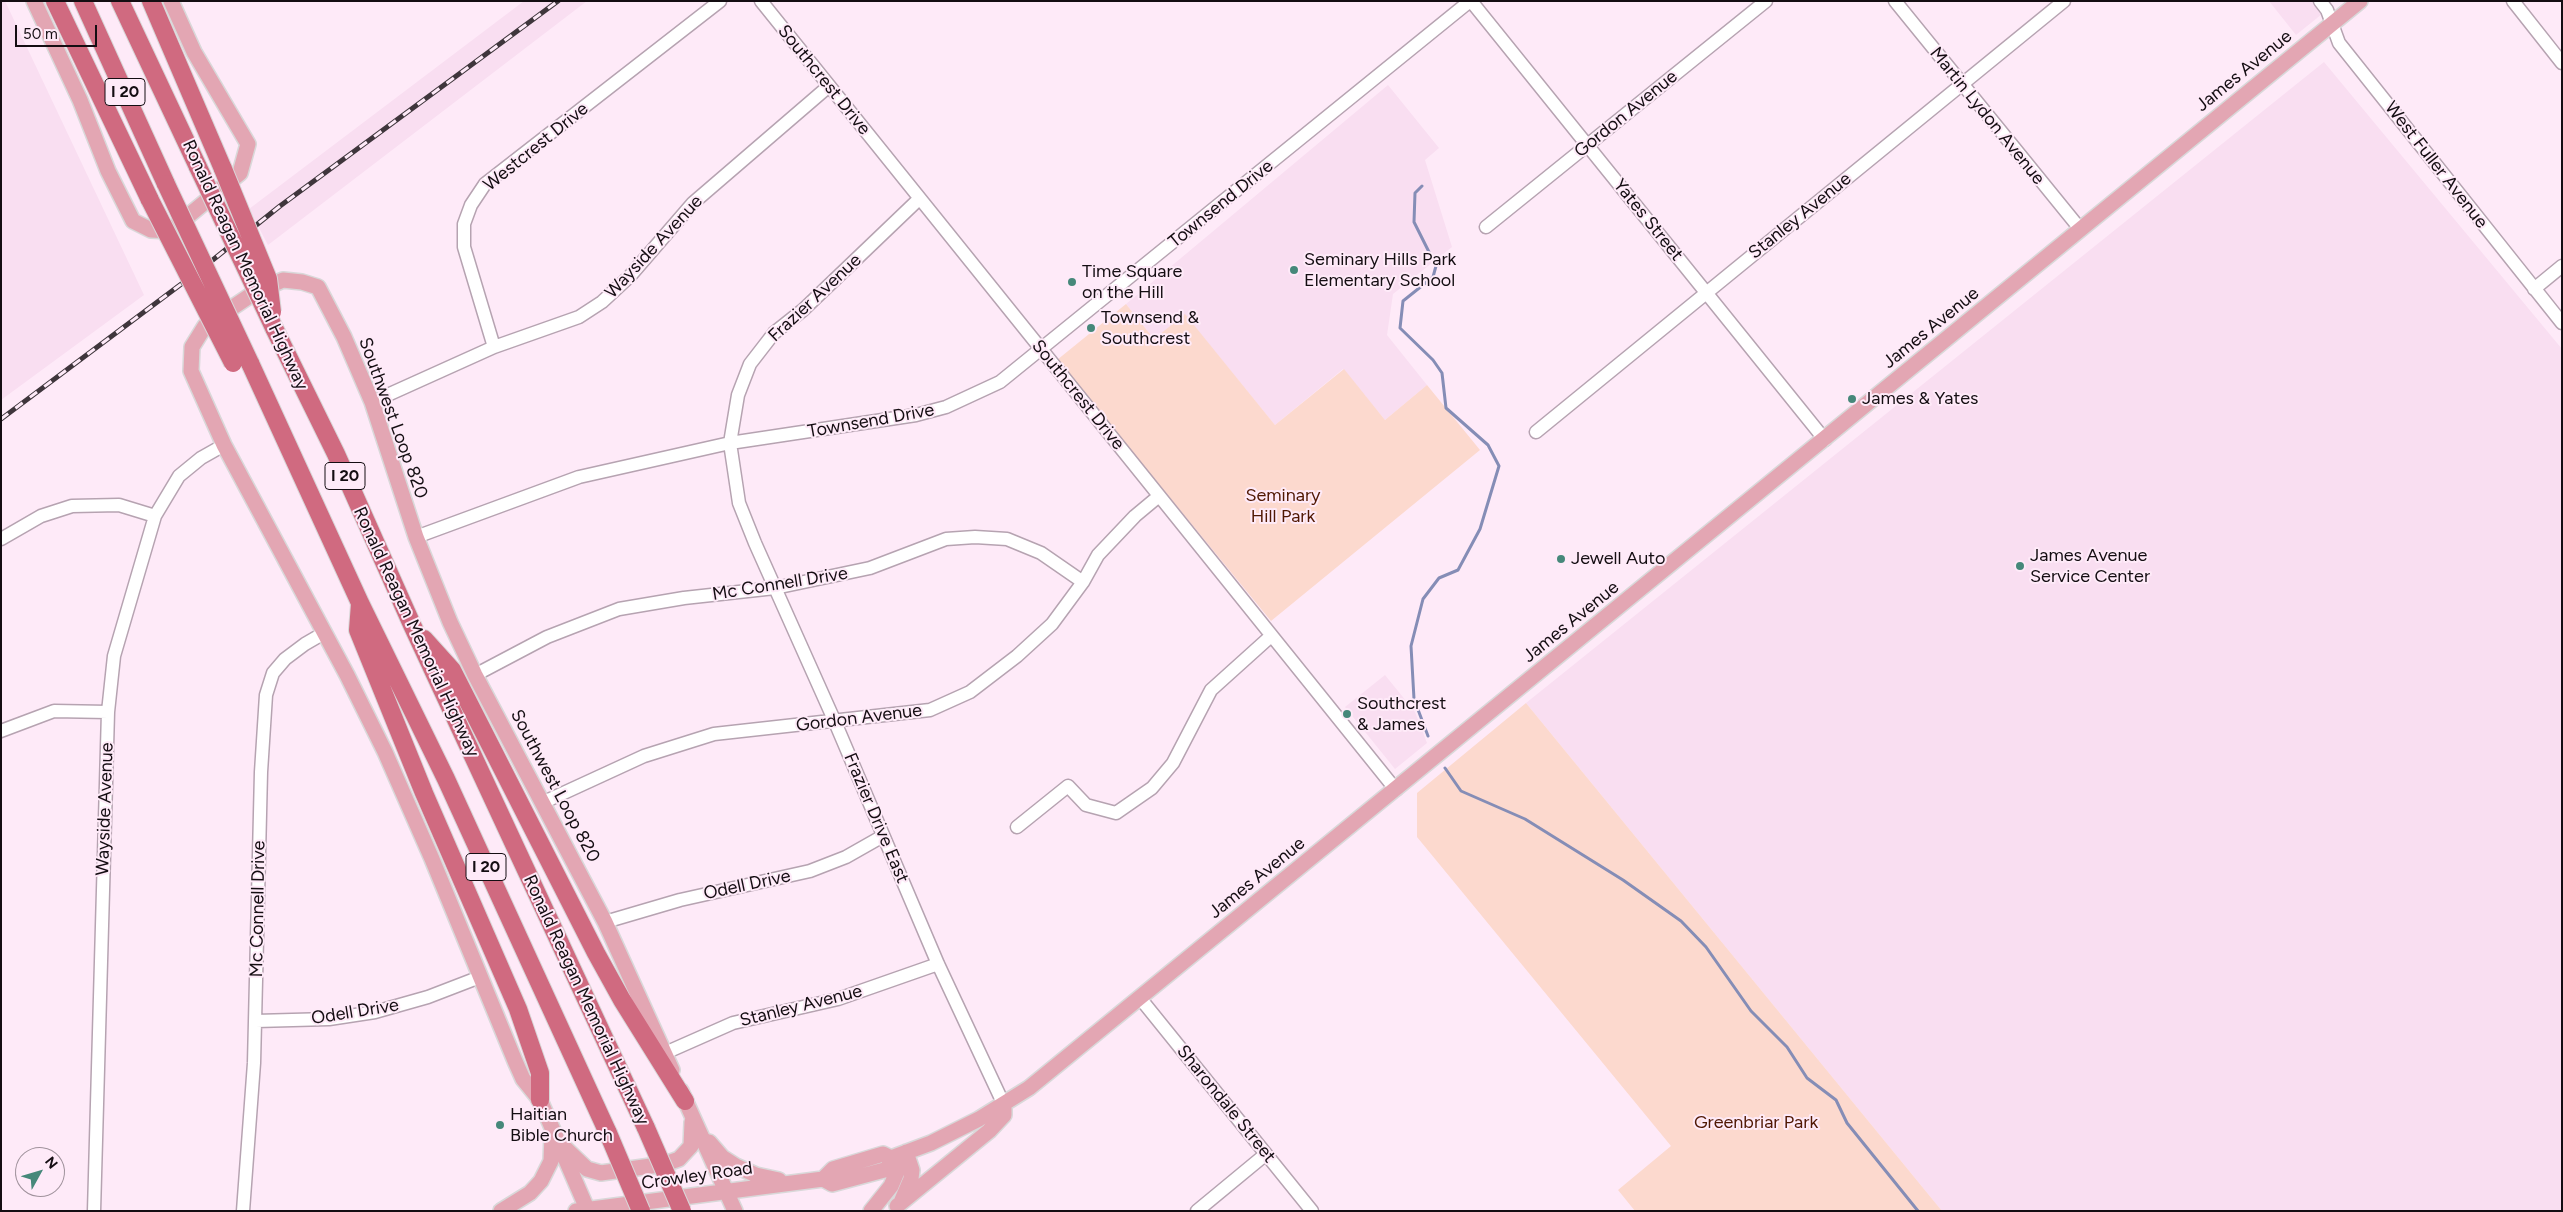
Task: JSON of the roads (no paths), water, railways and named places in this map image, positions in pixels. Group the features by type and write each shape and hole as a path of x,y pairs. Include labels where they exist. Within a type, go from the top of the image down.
{"highway":[{"path":"56,1 150,200 242,363"},
{"name":"Ronald Reagan Memorial Highway","path":"83,1 166,184 242,363 267,401 360,604 446,779 608,1133 641,1211"},
{"name":"Ronald Reagan Memorial Highway","path":"120,1 274,328 336,454 413,627 646,1128 682,1211"},
{"path":"151,1 268,279 274,328"},
{"path":"360,604 358,630 424,794 518,1009 540,1074 540,1100"},
{"path":"413,627 452,670 596,953 622,1000 686,1105"}],"main road":[{"path":"34,1 133,221 151,230 170,231 240,173 248,144 194,52 171,1"},
{"name":"James Avenue","path":"906,1152 952,1133 1004,1105 1140,998 2360,1"},
{"name":"Southwest Loop 820","path":"584,1210 540,1100 523,1079 426,843 385,752 224,445 191,370 192,347 205,326 254,293 283,280 302,282 318,287 372,402 416,537 446,613 475,675 544,802 605,922 665,1052 686,1105 734,1211"},
{"path":"554,1133 579,1164 592,1172 602,1173 666,1164 679,1159 691,1146 693,1126 686,1105"},
{"path":"894,1208 989,1131 1004,1115 1004,1105"},
{"path":"698,1131 722,1157 736,1166 769,1179 796,1182"},
{"path":"501,1211 530,1193 546,1173 551,1161 554,1133"},
{"path":"894,1208 908,1189 911,1179 912,1170 906,1152"},
{"path":"871,1211 891,1186 906,1152"},
{"name":"Crowley Road","path":"584,1210 823,1179 832,1169 883,1154 891,1158 906,1152"}],"street":[{"name":"Westcrest Drive","path":"494,347 464,247 464,224 471,205 480,191 485,184 503,169 630,74 720,1"},
{"name":"Southcrest Drive","path":"761,1 1396,790"},
{"name":"Yates Street","path":"1471,1 1825,440"},
{"name":"Townsend Drive","path":"416,537 579,477 730,443 916,416 946,407 1000,382 1471,1"},
{"name":"Gordon Avenue","path":"1486,227 1766,1"},
{"name":"Martin Lydon Avenue","path":"1895,1 2081,230"},
{"name":"Stanley Avenue","path":"1536,432 2064,1"},
{"name":"West Fuller Avenue","path":"2320,1 2327,10 2331,25 2340,43 2562,323"},
{"path":"2513,1 2562,63"},
{"name":"Wayside Avenue","path":"372,402 494,347 579,317 602,302 630,276 692,203 829,86"},
{"name":"Frazier Avenue","path":"730,443 738,395 750,364 774,333 803,310 920,198"},
{"path":"2534,289 2562,266"},
{"name":"Frazier Drive East","path":"730,443 739,503 938,964 1004,1105"},
{"name":"Wayside Avenue","path":"94,1211 108,712 114,656 155,516 179,476 201,458 224,445"},
{"name":"Gordon Avenue","path":"544,802 594,778 676,744 714,734 930,710 970,692 1018,656 1052,624 1083,582 1098,556 1135,516 1159,496"},
{"path":"1,539 41,516 72,506 119,505 155,516"},
{"name":"Mc Connell Drive","path":"475,675 547,637 619,609 684,598 775,588 870,568 946,539 975,537 1006,539 1041,553 1083,582"},
{"name":"Mc Connell Drive","path":"242,1211 256,1021 261,772 266,695 274,673 285,659 304,644 324,633"},
{"path":"1017,827 1068,786 1086,805 1116,813 1152,788 1172,763 1211,690 1272,636"},
{"path":"1,731 54,711 108,712"},
{"name":"Odell Drive","path":"605,922 680,900 810,871 846,857 883,836"},
{"name":"Stanley Avenue","path":"665,1052 733,1024 838,999 938,964"},
{"name":"Odell Drive","path":"256,1021 329,1019 368,1014 406,1004 480,977"},
{"name":"Sharondale Street","path":"1140,998 1312,1211"},
{"path":"1197,1211 1266,1154"}],"waterway":[{"path":"1422,186 1415,193 1414,222 1436,266 1433,277 1403,301 1400,328 1433,360 1442,373 1446,408 1488,445 1499,466 1480,529 1458,570 1439,578 1423,599 1411,646 1414,699 1428,736"},
{"path":"1445,768 1461,791 1525,819 1623,880 1681,921 1706,947 1751,1011 1787,1047 1807,1078 1836,1100 1847,1123 1918,1211"}],"railway":[{"path":"1,419 204,267 280,206 558,1"}],"place":[{"name":"Seminary Hills Park Elementary School","path":"1294,270"},
{"name":"Time Square on the Hill","path":"1072,282"},
{"name":"Townsend & Southcrest","path":"1091,328"},
{"name":"James & Yates","path":"1852,399"},
{"name":"Jewell Auto","path":"1561,559"},
{"name":"James Avenue Service Center","path":"2020,566"},
{"name":"Southcrest & James","path":"1347,714"},
{"name":"Haitian Bible Church","path":"500,1125"}],"park label":[{"name":"Seminary Hill Park","path":"1283,506"},
{"name":"Greenbriar Park","path":"1756,1123"}]}
